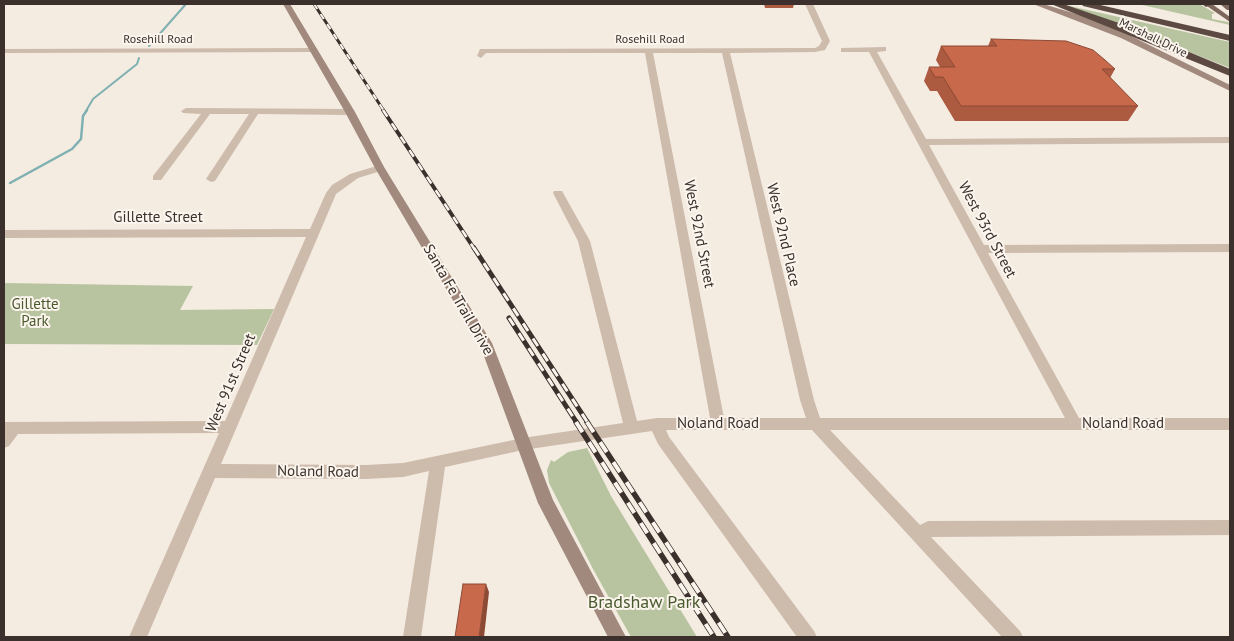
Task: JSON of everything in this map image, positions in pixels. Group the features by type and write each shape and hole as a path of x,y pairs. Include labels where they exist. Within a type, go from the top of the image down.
{"highway":[{"path":"1055,4 1116,25 1230,73"},
{"path":"1086,4 1230,38"},
{"path":"1118,4 1230,30"}],"main road":[{"name":"Santa Fe Trail Drive","path":"286,4 350,112 380,168 487,347 546,503 617,637"},
{"name":"Marshall Drive","path":"1036,4 1077,17 1124,36 1230,88"},
{"path":"1208,4 1230,20"},
{"path":"1224,4 1230,8"}],"street":[{"name":"Rosehill Road","path":"481,56 483,51 807,51 822,48 826,41 809,4"},
{"name":"Rosehill Road","path":"4,52 313,50"},
{"name":"West 93rd Street","path":"844,50 878,50 922,142 1075,424"},
{"name":"West 92nd Street","path":"649,51 718,424"},
{"name":"West 92nd Place","path":"726,51 803,382 815,424"},
{"path":"186,111 350,112"},
{"path":"157,178 207,112"},
{"path":"211,179 255,112"},
{"path":"922,142 1230,140"},
{"name":"West 91st Street","path":"138,637 313,233 336,187 354,176 380,168"},
{"path":"558,193 584,240 631,426"},
{"name":"Gillette Street","path":"4,234 313,233"},
{"path":"980,249 1230,248"},
{"path":"657,424 663,440 808,637"},
{"name":"Noland Road","path":"210,471 366,472 403,470 438,464 523,444 631,426 657,424 1230,424"},
{"path":"815,424 1014,637"},
{"path":"4,442 9,428 229,428"},
{"path":"412,637 438,464"},
{"path":"919,536 928,529 1230,528"}],"green space":[{"path":"1061,4 1230,42 1230,68 1110,21"},
{"path":"1138,4 1199,4 1215,13 1212,14 1212,19 1228,22 1230,25"},
{"name":"Gillette Park","path":"4,283 193,286 180,310 274,309 257,345 4,344"},
{"name":"Bradshaw Park","path":"587,448 611,496 697,637 631,637 593,569 549,483 547,470 551,460 554,462 568,452"}],"building":[{"path":"991,39 1066,41 1093,50 1115,69 1102,69 1138,106 961,106 943,77 935,77 929,67 955,67 941,46 997,46"},
{"path":"463,584 486,584 479,637 455,637"}],"waterway":[{"path":"149,46 186,4"},
{"path":"86,111 93,99 137,64 139,58"},
{"path":"10,183 72,149 81,139 83,116 87,110"}],"railway":[{"path":"314,4 384,111"},
{"path":"383,110 475,250"},
{"path":"474,248 588,423"},
{"path":"509,318 577,423"},
{"path":"576,422 714,637"},
{"path":"587,422 728,637"}]}
